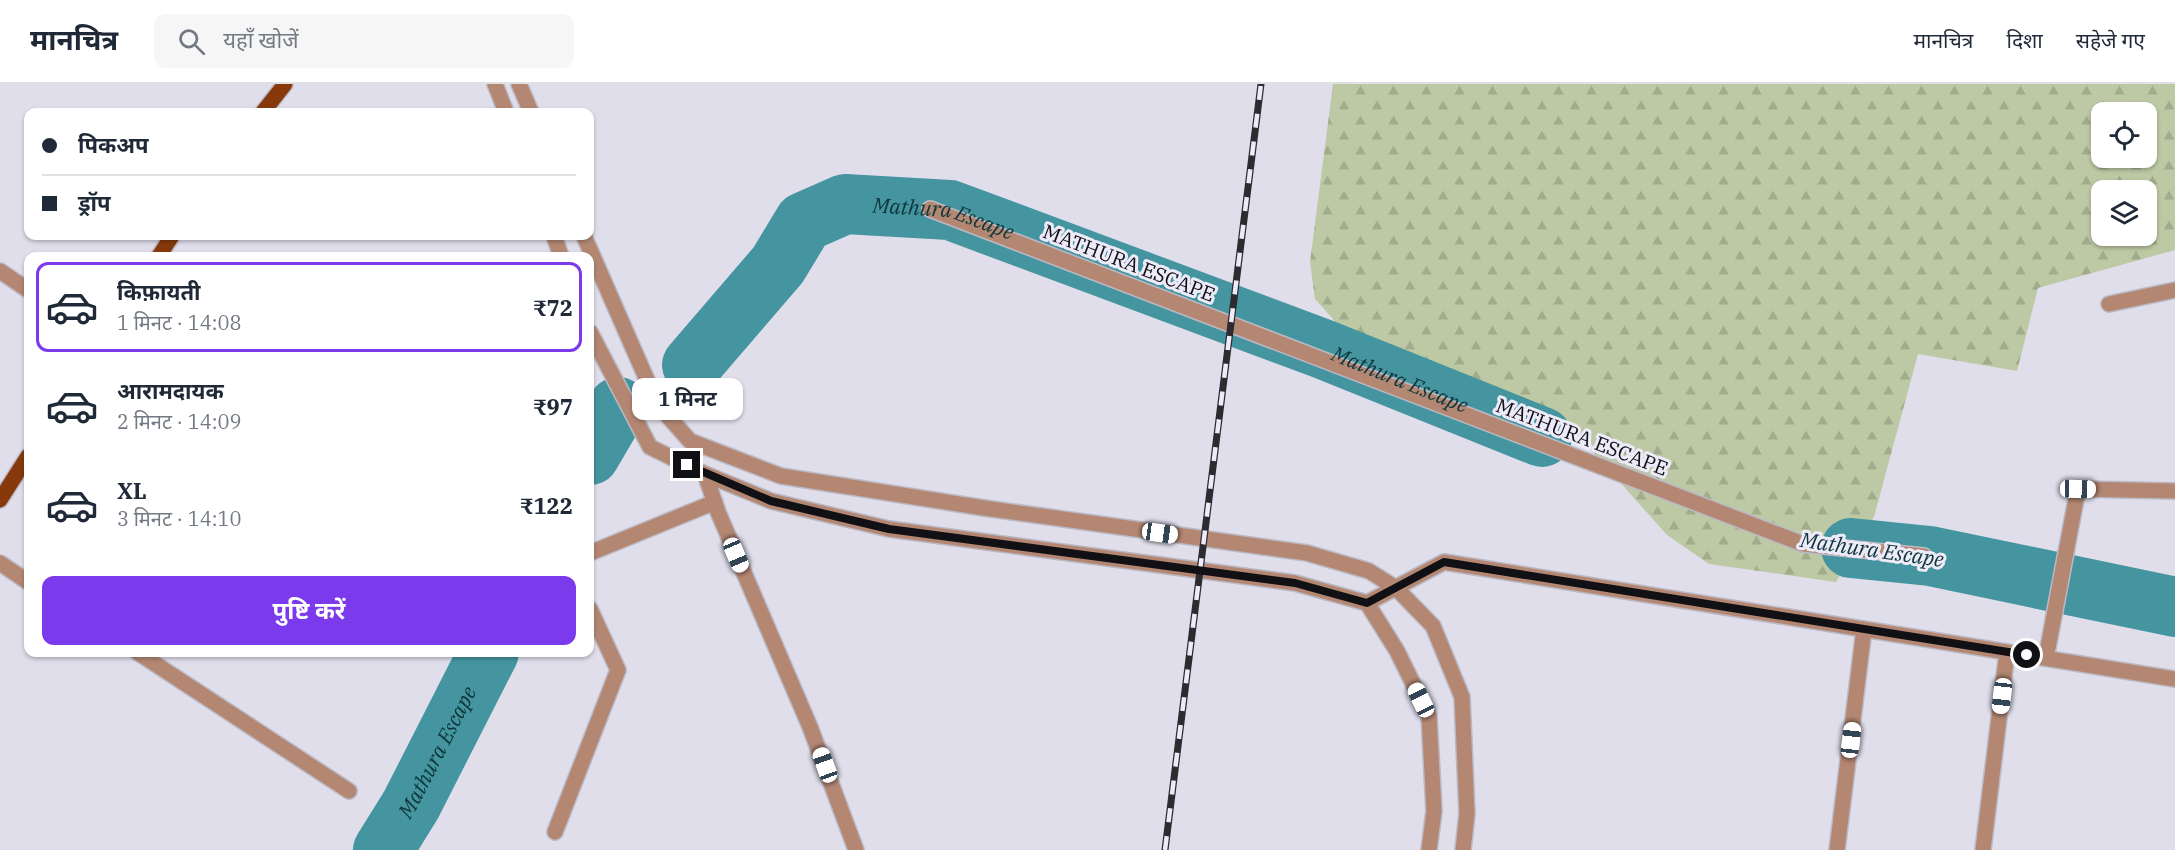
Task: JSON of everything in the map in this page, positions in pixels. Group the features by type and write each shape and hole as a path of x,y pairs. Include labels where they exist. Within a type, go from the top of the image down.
{"main road":[{"path":"266,108 285,84"},
{"path":"0,500 24,462"}],"street":[{"path":"495,84 504,108"},
{"path":"519,84 529,108"},
{"name":"MATHURA ESCAPE","path":"930,209 1803,544 1924,556"},
{"path":"594,259 658,405 690,441 781,476 984,508 1307,553 1369,572 1396,588 1433,626 1462,697 1467,813 1463,850"},
{"path":"0,271 24,287"},
{"path":"2109,304 2175,290"},
{"path":"594,340 650,447 705,474 771,501 889,529 1295,583 1367,603 1397,651 1429,716 1434,811 1429,850"},
{"path":"705,474 714,502 810,727 852,848"},
{"path":"2046,658 2078,489 2175,491"},
{"path":"594,551 714,502"},
{"path":"1367,603 1444,562 2175,679"},
{"path":"0,563 24,579"},
{"path":"555,832 618,670 594,618"},
{"path":"1837,850 1864,629"},
{"path":"1983,850 2007,652"},
{"path":"145,657 349,791"}],"green space":[{"path":"1333,84 2175,84 2175,250 2038,288 2017,371 1918,354 1874,517 1836,582 1709,564 1667,535 1577,434 1340,327 1315,299 1310,262"}],"waterway":[{"name":"Mathura Escape","path":"692,365 778,265 804,222 845,204 950,210 1323,349 1542,437"},
{"name":"Mathura Escape","path":"594,448 618,407"},
{"name":"Mathura Escape","path":"1851,548 1930,556 2175,607"},
{"name":"Mathura Escape","path":"383,850 411,805 486,657"}],"railway":[{"path":"1165,850 1261,84"}],"route":[{"path":"687,465 771,501 889,529 1295,583 1367,603 1444,562 2027,655"}]}
